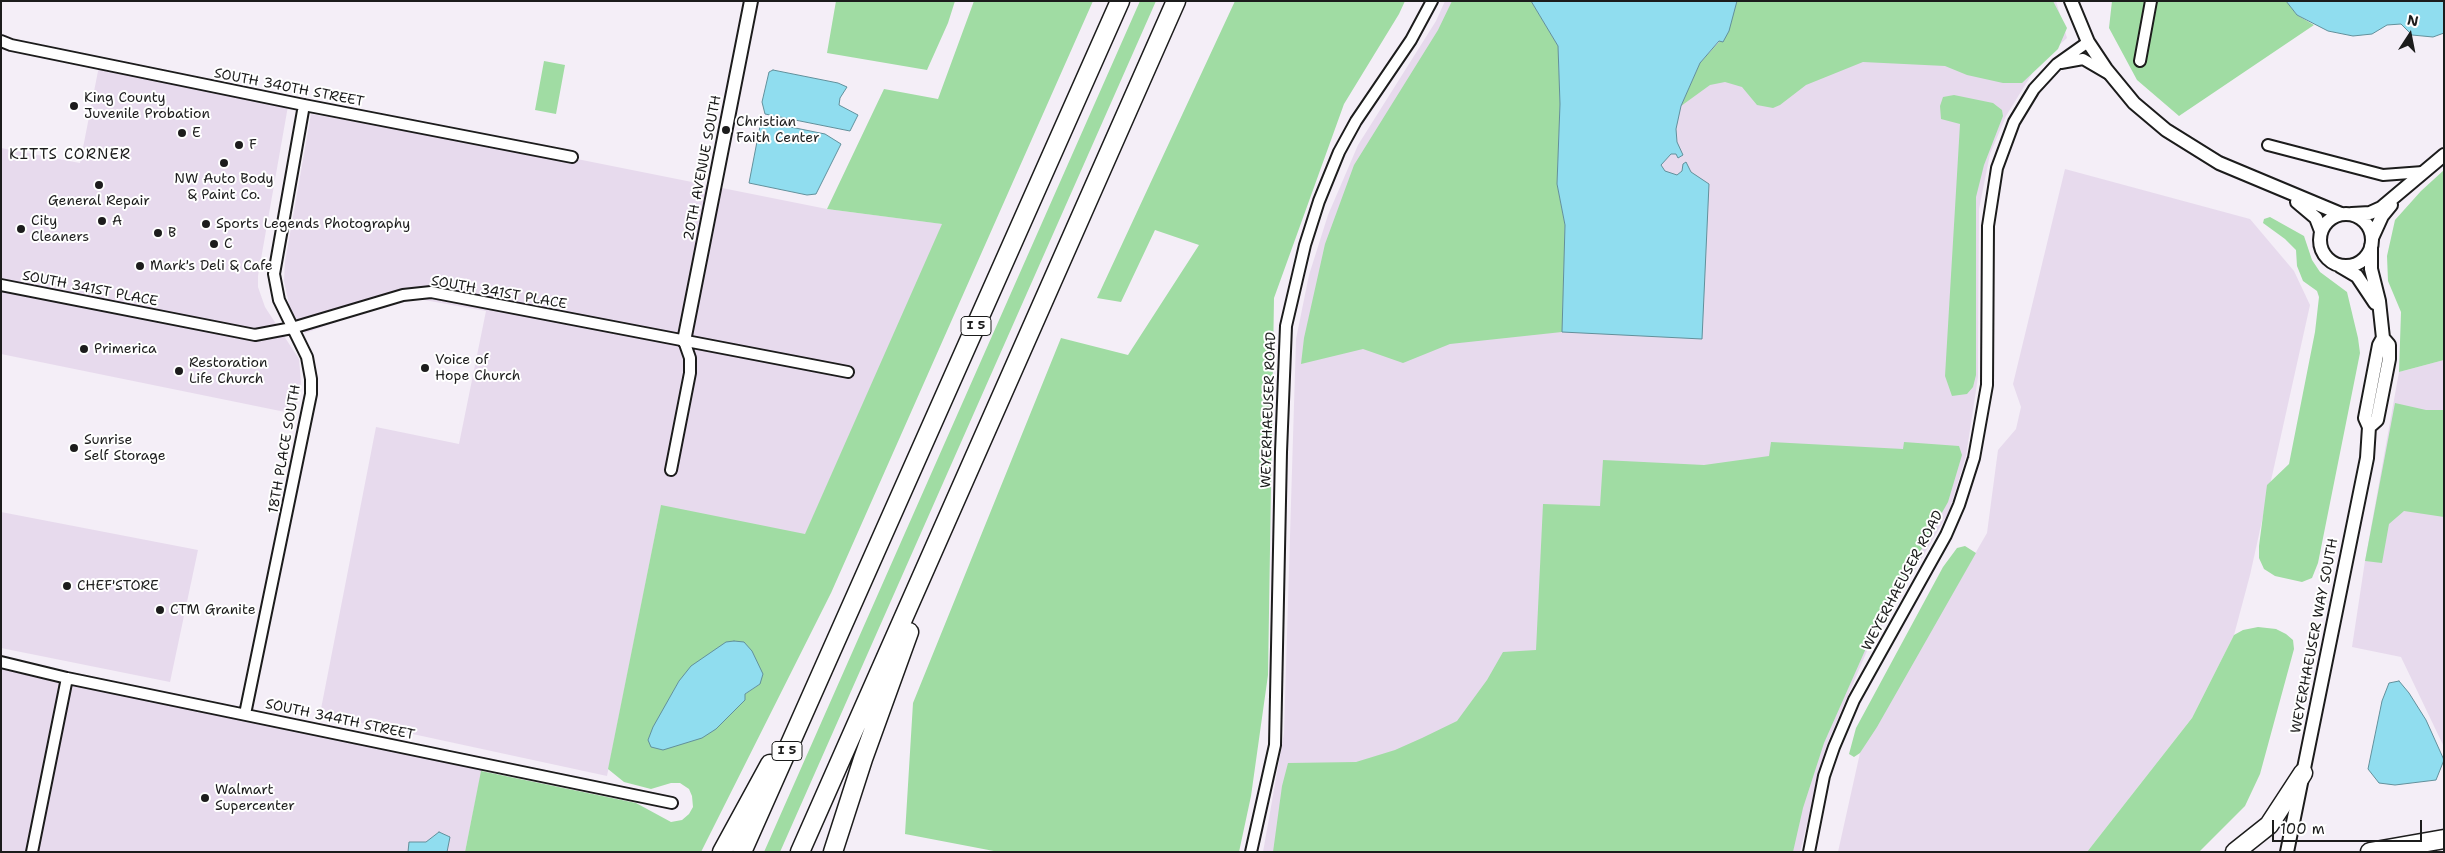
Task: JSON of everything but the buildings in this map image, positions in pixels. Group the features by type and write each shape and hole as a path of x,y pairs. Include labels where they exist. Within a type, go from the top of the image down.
{"highway":[{"name":"I 5","path":"742,852 1120,1"},
{"path":"800,852 1176,1"},
{"path":"832,852 863,759 964,484"},
{"path":"722,852 833,650"},
{"path":"2235,852 2269,825 2303,773"},
{"path":"2370,852 2444,839"}],"street":[{"name":"20TH AVENUE SOUTH","path":"684,341 751,1"},
{"name":"WEYERHAEUSER ROAD","path":"1251,852 1275,745 1281,452 1286,326 1305,245 1319,201 1339,152 1356,121 1411,40 1432,1"},
{"path":"2071,1 2088,42 2110,75 2139,108 2177,138 2219,163 2283,191 2365,222 2372,242"},
{"path":"2140,61 2151,1"},
{"name":"SOUTH 340TH STREET","path":"1,41 11,45 304,105 572,157"},
{"name":"WEYERHAEUSER ROAD","path":"1809,852 1824,776 1837,740 1854,700 1946,535 1974,458 1987,385 1988,226 1991,191 1997,168 2014,122 2034,89 2057,64 2088,42"},
{"path":"2057,64 2083,59 2110,75"},
{"name":"18TH PLACE SOUTH","path":"245,714 311,394 310,368 279,300 274,268 304,105"},
{"path":"2268,145 2382,175 2412,174 2426,171"},
{"path":"2321,231 2326,223 2345,214 2370,213 2382,208 2444,155"},
{"path":"2283,191 2311,212 2321,231 2321,248 2332,262 2340,266 2356,264 2363,260 2382,216 2406,188"},
{"name":"WEYERHAEUSER WAY SOUTH","path":"2287,852 2367,458 2369,426 2365,418 2379,345 2383,338 2381,316 2371,269 2372,242"},
{"name":"WEYERHAEUSER WAY SOUTH","path":"2340,266 2361,280 2381,316"},
{"name":"SOUTH 341ST PLACE","path":"1,285 245,334 266,334 292,328 403,294 431,292 848,372"},
{"path":"671,470 690,373 690,358 684,341"},
{"name":"SOUTH 344TH STREET","path":"1,662 67,678 672,803"},
{"path":"32,852 67,678"}],"shaded area":[{"path":"1445,1 2056,1 2067,38 2038,64 2006,116 1990,154 1979,209 1978,377 1966,456 1949,512 1867,651 1827,744 1800,852 1263,852 1284,733 1296,339 1309,275 1328,215 1358,145 1436,21"},
{"path":"99,66 288,106 258,276 258,287 265,307 299,359 301,382 295,414 1,354 1,148 80,163"},
{"path":"311,114 582,160 827,209 943,224 805,535 661,506 607,776 320,714 376,427 459,444 486,311 413,298 402,299 305,333 290,309 284,281 285,262"},
{"path":"2065,169 2250,219 2294,271 2310,305 2250,575 2234,635 2192,718 2087,852 1838,852 1860,753 1987,533 1998,450 2016,429 2021,407 2013,384"},
{"path":"2444,360 2444,747 2401,657 2352,647 2365,561 2399,372"},
{"path":"1,512 198,550 170,682 1,648"},
{"path":"1,662 483,764 465,852 1,852"}],"green space":[{"path":"836,1 955,1 948,23 927,70 827,53"},
{"path":"974,1 1093,1 831,593 701,852 465,852 481,771 636,803 671,822 682,820 689,814 693,807 692,796 689,789 680,783 671,783 651,789 624,782 608,769 661,505 805,534 942,224 827,209 884,89 938,99","holes":["679,681 760,684 745,694 648,740"]},
{"path":"1140,1 1156,1 780,852 764,852"},
{"path":"1235,1 1405,1 1344,104 1274,298 1268,675 1251,796 1239,852 999,852 905,834 913,703 1061,338 1128,355 1199,245 1155,230 1121,302 1097,298"},
{"path":"1452,1 1531,1 1558,46 1560,104 1557,184 1565,225 1562,332 1450,344 1403,363 1363,349 1301,364 1304,338 1325,244 1354,165 1438,30"},
{"path":"1737,1 2053,1 2067,28 2058,49 2022,83 2003,83 1967,75 1945,66 1863,62 1806,85 1780,105 1773,108 1757,105 1742,87 1725,82 1710,85 1681,106 1700,63 1720,41 1723,42"},
{"path":"2112,1 2286,1 2297,15 2314,25 2179,116 2137,80 2109,28"},
{"path":"544,61 565,65 556,114 535,110"},
{"path":"1954,95 1993,103 2002,110 2003,116 1984,165 1976,197 1976,375 1973,387 1967,394 1952,396 1945,376 1960,124 1941,119 1940,106 1943,97"},
{"path":"2444,170 2444,360 2399,372 2401,312 2388,281 2387,256 2395,220 2421,191"},
{"path":"2270,217 2304,236 2312,260 2320,272 2347,292 2360,353 2318,563 2312,578 2302,582 2275,576 2264,569 2259,558 2259,546 2267,485 2289,464 2315,332 2319,297 2317,291 2303,281 2297,266 2296,250 2285,239 2263,223 2264,219"},
{"path":"2395,403 2426,410 2444,410 2444,517 2404,511 2389,524 2382,563 2365,561"},
{"path":"1771,442 1903,449 1904,442 1959,446 1962,455 1948,502 1867,646 1824,743 1803,808 1793,852 1273,852 1282,786 1288,763 1356,762 1395,750 1422,738 1457,721 1487,680 1503,652 1536,650 1543,504 1600,506 1603,460 1704,465 1769,456"},
{"path":"1965,546 1976,553 1877,727 1860,753 1854,757 1849,754 1856,728 1943,567 1957,548"},
{"path":"2258,627 2276,629 2286,634 2293,640 2294,649 2260,774 2245,806 2199,852 2087,852 2192,718 2234,635 2243,630"}],"water":[{"path":"1531,1 1737,1 1729,31 1723,42 1719,41 1700,63 1681,106 1676,129 1677,142 1683,155 1678,158 1676,154 1671,154 1661,165 1665,171 1677,175 1682,171 1683,164 1686,162 1691,172 1709,184 1702,339 1562,332 1565,225 1557,184 1560,104 1558,46"},
{"path":"2286,1 2444,1 2444,33 2433,37 2412,35 2401,24 2387,25 2372,34 2353,36 2328,31 2297,15"},
{"path":"773,70 838,83 847,87 840,98 839,105 858,115 850,131 765,114 762,102 769,72"},
{"path":"761,121 825,134 841,144 816,194 807,195 749,183"},
{"path":"726,642 744,642 752,651 763,674 760,684 745,694 745,700 716,729 702,738 663,750 651,747 648,740 653,727 679,681 691,666"},
{"path":"2399,681 2426,720 2444,760 2436,780 2395,785 2379,783 2368,769 2382,701 2389,683"},
{"path":"439,832 450,837 447,852 408,852 409,842 426,842"}],"place":[{"name":"King County Juvenile Probation","path":"74,106"},
{"name":"Christian Faith Center","path":"726,130"},
{"name":"E","path":"182,133"},
{"name":"F","path":"239,145"},
{"name":"NW Auto Body & Paint Co.","path":"224,163"},
{"name":"General Repair","path":"99,185"},
{"name":"A","path":"102,221"},
{"name":"Sports Legends Photography","path":"206,224"},
{"name":"City Cleaners","path":"21,229"},
{"name":"B","path":"158,233"},
{"name":"C","path":"214,244"},
{"name":"Mark's Deli & Cafe","path":"140,266"},
{"name":"Primerica","path":"84,349"},
{"name":"Voice of Hope Church","path":"425,368"},
{"name":"Restoration Life Church","path":"179,371"},
{"name":"Sunrise Self Storage","path":"74,448"},
{"name":"CHEF'STORE","path":"67,586"},
{"name":"CTM Granite","path":"160,610"},
{"name":"Walmart Supercenter","path":"205,798"}],"district":[{"name":"KITTS CORNER","path":"70,155"}]}
